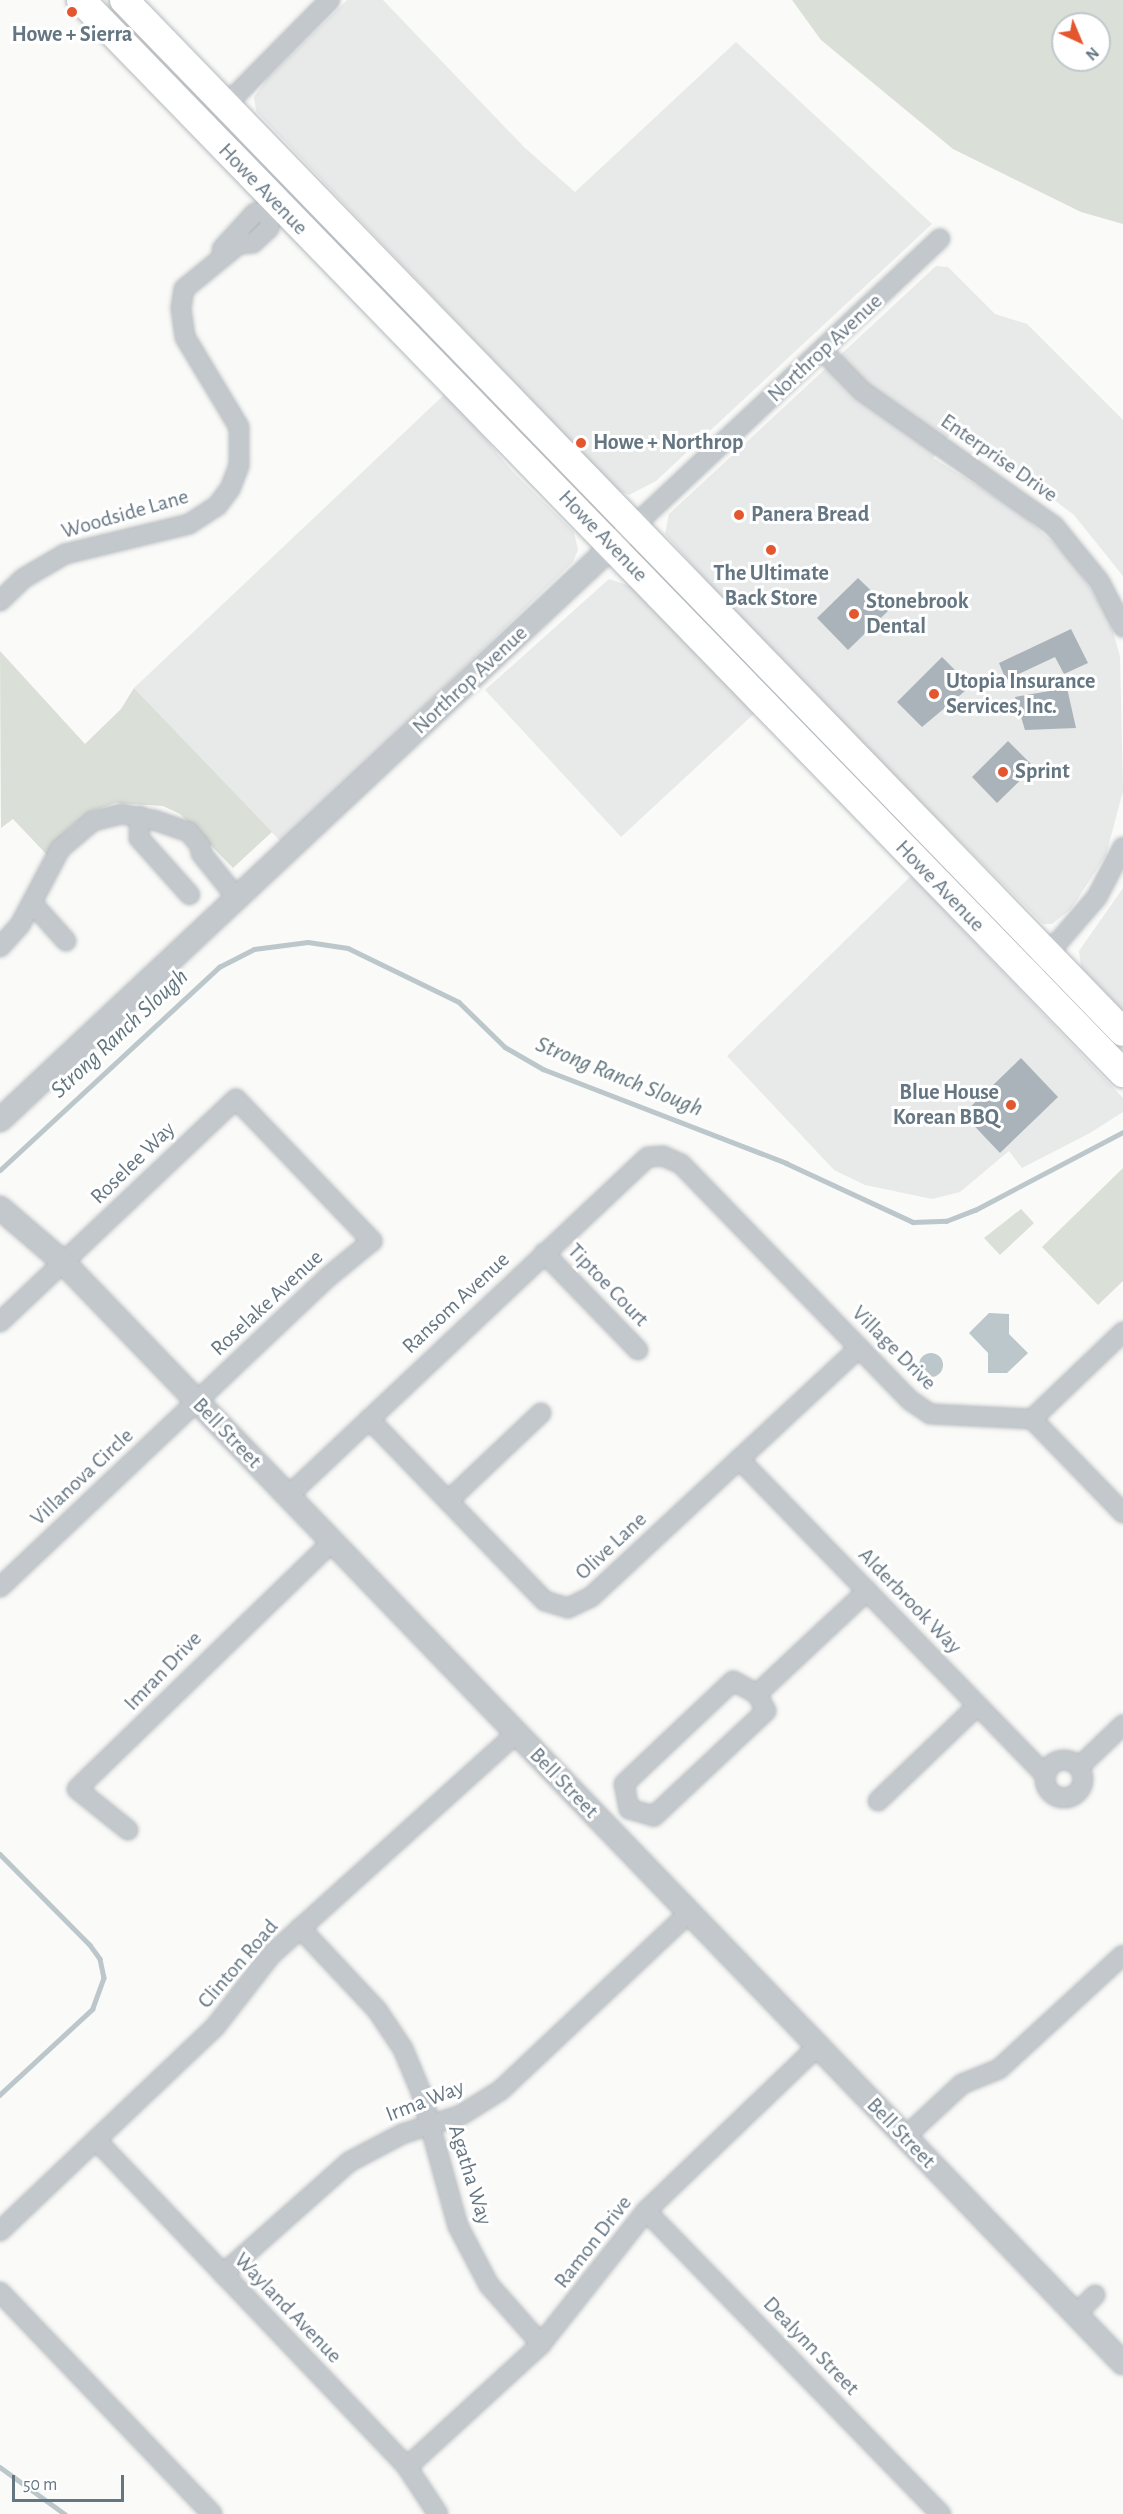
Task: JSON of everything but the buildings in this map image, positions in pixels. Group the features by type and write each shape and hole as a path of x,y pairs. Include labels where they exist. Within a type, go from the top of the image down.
{"main road":[{"name":"Howe Avenue","path":"81,0 274,208 623,536 1049,954 1123,1032"},
{"name":"Howe Avenue","path":"124,0 380,266 623,536 1026,975 1123,1074"},
{"path":"101,21 132,26 200,97 225,106"},
{"path":"274,208 288,198 300,200 359,260 380,266"}],"street":[{"path":"225,106 330,0"},
{"name":"Woodside Lane","path":"0,601 24,578 65,554 189,524 217,506 230,489 239,465 239,427 192,351 182,323 183,289 237,241 253,243 269,228 274,208"},
{"name":"Northrop Avenue","path":"0,1120 940,239"},
{"name":"Enterprise Drive","path":"823,351 862,391 1054,526 1099,581 1123,627"},
{"path":"0,947 32,903 60,849 83,826 107,816 140,816 180,831 189,832 201,847 201,854 237,898"},
{"path":"140,816 139,838 190,895"},
{"path":"1026,975 1049,954 1097,897 1123,847"},
{"path":"32,903 66,940"},
{"name":"Roselake Avenue","path":"196,1401 372,1241 236,1099"},
{"name":"Roselee Way","path":"63,1262 236,1099"},
{"name":"Ransom Avenue","path":"288,1496 641,1161 663,1156"},
{"name":"Village Drive","path":"663,1156 688,1171 911,1401 930,1414 1032,1419"},
{"name":"Bell Street","path":"0,1208 63,1262 1123,2363"},
{"name":"Tiptoe Court","path":"544,1253 638,1350"},
{"path":"0,1322 63,1262"},
{"path":"1123,1332 1032,1419 1123,1513"},
{"name":"Olive Lane","path":"369,1419 545,1601 568,1608 591,1597 859,1347"},
{"name":"Villanova Circle","path":"0,1587 196,1401"},
{"path":"448,1501 541,1413"},
{"name":"Alderbrook Way","path":"739,1459 1046,1776 1051,1793 1069,1797 1082,1785 1079,1767"},
{"name":"Imran Drive","path":"128,1830 77,1789 332,1542"},
{"path":"758,1694 867,1591"},
{"path":"734,1681 758,1694 766,1711 654,1816 629,1809 624,1784 734,1681"},
{"path":"878,1801 977,1706"},
{"path":"1046,1776 1057,1762 1069,1761 1079,1767 1123,1725"},
{"name":"Clinton Road","path":"0,2231 215,2028 271,1956 300,1928 517,1733"},
{"path":"608,1828 629,1809"},
{"name":"Irma Way","path":"223,2274 349,2162 429,2125 461,2115 501,2090 689,1912"},
{"name":"Agatha Way","path":"300,1928 391,2029 413,2070 447,2194 472,2256 510,2312 541,2344"},
{"path":"905,2137 962,2084 999,2069 1123,1955"},
{"name":"Ramon Drive","path":"407,2467 541,2344 646,2211 818,2046"},
{"name":"Wayland Avenue","path":"96,2140 407,2467 438,2514"},
{"name":"Dealynn Street","path":"646,2211 941,2514"},
{"path":"0,2292 212,2514"},
{"path":"1076,2314 1095,2295"}],"shaded area":[{"path":"347,0 383,0 524,147 575,192 736,42 932,224 656,481 629,495 617,490 256,111 254,97 267,79"},
{"path":"792,0 1123,0 1123,224 1081,212 953,149 821,40"},
{"path":"936,266 948,267 995,314 1027,324 1123,420 1123,576 1074,515 956,426 933,458 1018,511 1071,559 1109,618 1120,656 1123,791 1106,855 1071,909 1052,924 1043,924 776,658 665,534 669,514"},
{"path":"447,392 511,470 574,532 578,550 573,562 282,843 134,688"},
{"path":"609,579 630,586 648,601 756,712 621,837 485,690"},
{"path":"0,651 85,744 121,709 134,688 272,832 233,868 180,814 163,806 115,803 90,812 69,828 48,856 13,819 1,828"},
{"path":"911,876 1123,1098 1123,1112 1090,1133 1022,1168 1009,1151 960,1192 932,1199 865,1185 834,1170 727,1056"},
{"path":"1123,888 1123,1011 1081,967 1079,951"},
{"path":"1123,1168 1123,1281 1098,1305 1042,1247"},
{"path":"1021,1209 1034,1223 1000,1255 984,1238"},
{"path":"989,1313 1009,1314 1009,1334 1028,1353 1007,1373 988,1373 988,1353 969,1333"},
{"path":"931,1353 940,1356 943,1365 940,1374 931,1377 922,1374 919,1365 922,1356"}],"waterway":[{"name":"Strong Ranch Slough","path":"0,1170 219,967 254,949 308,942 348,948 459,1002 505,1047 543,1069 786,1163 913,1222 946,1221 975,1210 1123,1132"},
{"name":"Strong Ranch Slough","path":"0,1854 90,1945 100,1959 104,1978 93,2009 0,2095"},
{"name":"Strong Ranch Slough","path":"0,2467 65,2514"}],"place":[{"name":"Howe + Sierra","path":"72,12"},
{"name":"Howe + Northrop","path":"581,443"},
{"name":"Panera Bread","path":"739,515"},
{"name":"The Ultimate Back Store","path":"771,550"},
{"name":"Stonebrook Dental","path":"854,614"},
{"name":"Utopia Insurance Services, Inc.","path":"934,694"},
{"name":"Sprint","path":"1003,772"},
{"name":"Blue House Korean BBQ","path":"1011,1105"}]}
